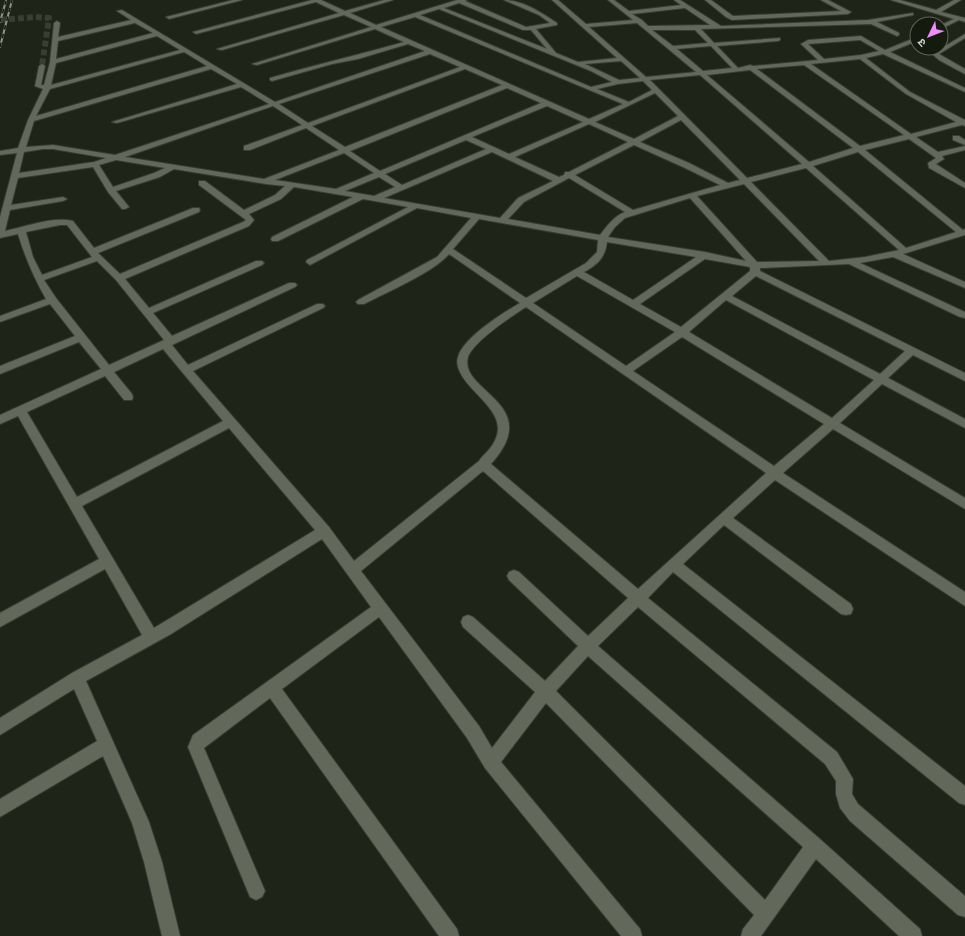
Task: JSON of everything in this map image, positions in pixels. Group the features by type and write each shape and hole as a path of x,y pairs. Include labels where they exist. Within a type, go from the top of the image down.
{"street":[{"path":"168,18 239,0"},
{"path":"196,32 316,0 429,52 508,85 633,141 686,165 727,186"},
{"path":"220,49 390,0"},
{"path":"255,64 461,1 525,29 533,29 555,24 541,14 507,0"},
{"path":"555,0 645,79 826,263"},
{"path":"611,0 640,21 702,73 904,250"},
{"path":"677,0 715,26"},
{"path":"708,0 732,18 848,12"},
{"path":"824,0 897,34"},
{"path":"894,0 965,20"},
{"path":"936,12 958,0"},
{"path":"627,12 686,6"},
{"path":"438,8 578,64 618,82"},
{"path":"120,12 213,66 241,85 274,104 400,187"},
{"path":"648,28 697,28 715,26 726,28 871,22 911,14"},
{"path":"415,15 629,104"},
{"path":"949,23 959,18"},
{"path":"55,40 135,21"},
{"path":"585,26 640,21"},
{"path":"57,23 53,62 47,88 31,120 21,150 0,234 60,222 70,223 95,255 119,278 148,312 186,370 324,531 473,732 491,762 633,936"},
{"path":"697,28 736,69"},
{"path":"533,29 556,55"},
{"path":"53,62 157,34"},
{"path":"965,36 935,54 936,56 965,72"},
{"path":"822,60 804,44 808,42 858,38 864,39 884,52 965,90"},
{"path":"672,48 778,39"},
{"path":"272,79 331,62 356,58 408,42"},
{"path":"590,89 618,82 750,67 861,57 898,48 909,43"},
{"path":"42,66 38,84 40,87 47,88 185,50"},
{"path":"15,176 96,164 429,52"},
{"path":"861,57 908,93 964,123"},
{"path":"578,64 623,59"},
{"path":"804,62 936,155 940,160 932,163 932,166 965,186"},
{"path":"31,120 213,66"},
{"path":"247,148 464,67"},
{"path":"750,67 859,149 962,235"},
{"path":"943,80 965,75"},
{"path":"115,122 241,85"},
{"path":"266,182 508,85"},
{"path":"510,157 629,104 656,90"},
{"path":"335,192 547,103"},
{"path":"502,221 521,200 568,174 682,117"},
{"path":"353,570 483,464 500,443 504,425 498,412 466,375 462,365 464,356 476,338 526,303 597,258 601,252 603,238 616,221 622,216 859,149 964,123"},
{"path":"466,137 558,180"},
{"path":"956,138 965,143"},
{"path":"0,153 53,147 266,182 292,184 705,255 755,268 964,376"},
{"path":"936,155 965,148"},
{"path":"374,198 491,150"},
{"path":"96,164 111,190 125,207"},
{"path":"111,190 157,175 174,166"},
{"path":"568,174 632,213"},
{"path":"119,278 246,224 250,220 202,183"},
{"path":"243,214 278,197 292,184"},
{"path":"692,195 755,268"},
{"path":"275,238 362,196"},
{"path":"7,208 63,199"},
{"path":"310,262 415,206"},
{"path":"39,279 196,210"},
{"path":"361,302 433,264 449,250 477,216"},
{"path":"21,230 29,257 39,279 52,300 128,397"},
{"path":"626,371 682,332 727,297 755,268 849,261 893,253 962,235"},
{"path":"449,250 774,473 965,600"},
{"path":"893,253 965,285"},
{"path":"634,304 705,255"},
{"path":"849,261 963,314"},
{"path":"148,312 259,262"},
{"path":"577,272 682,332 965,504"},
{"path":"0,420 292,286"},
{"path":"727,297 965,424"},
{"path":"0,319 52,300"},
{"path":"186,370 320,306"},
{"path":"0,370 81,337"},
{"path":"491,762 545,691 588,646 673,564 774,473 832,424 913,350"},
{"path":"21,411 151,637"},
{"path":"75,504 230,422"},
{"path":"483,464 638,598 831,758 845,779 843,793 847,805 965,908"},
{"path":"724,518 846,609"},
{"path":"0,727 77,678 151,637 324,531"},
{"path":"0,620 107,561"},
{"path":"673,564 965,797"},
{"path":"514,576 588,646 815,846 913,936"},
{"path":"256,891 196,747 199,740 380,608"},
{"path":"468,622 545,691 765,914"},
{"path":"77,678 105,745 140,822 153,862 171,936"},
{"path":"272,688 450,936"},
{"path":"0,809 105,745"},
{"path":"750,936 815,846"}],"tunnel":[{"path":"0,20 35,17 49,18 42,66"}],"railway":[{"path":"0,47 12,0"},
{"path":"0,22 6,1"}]}
